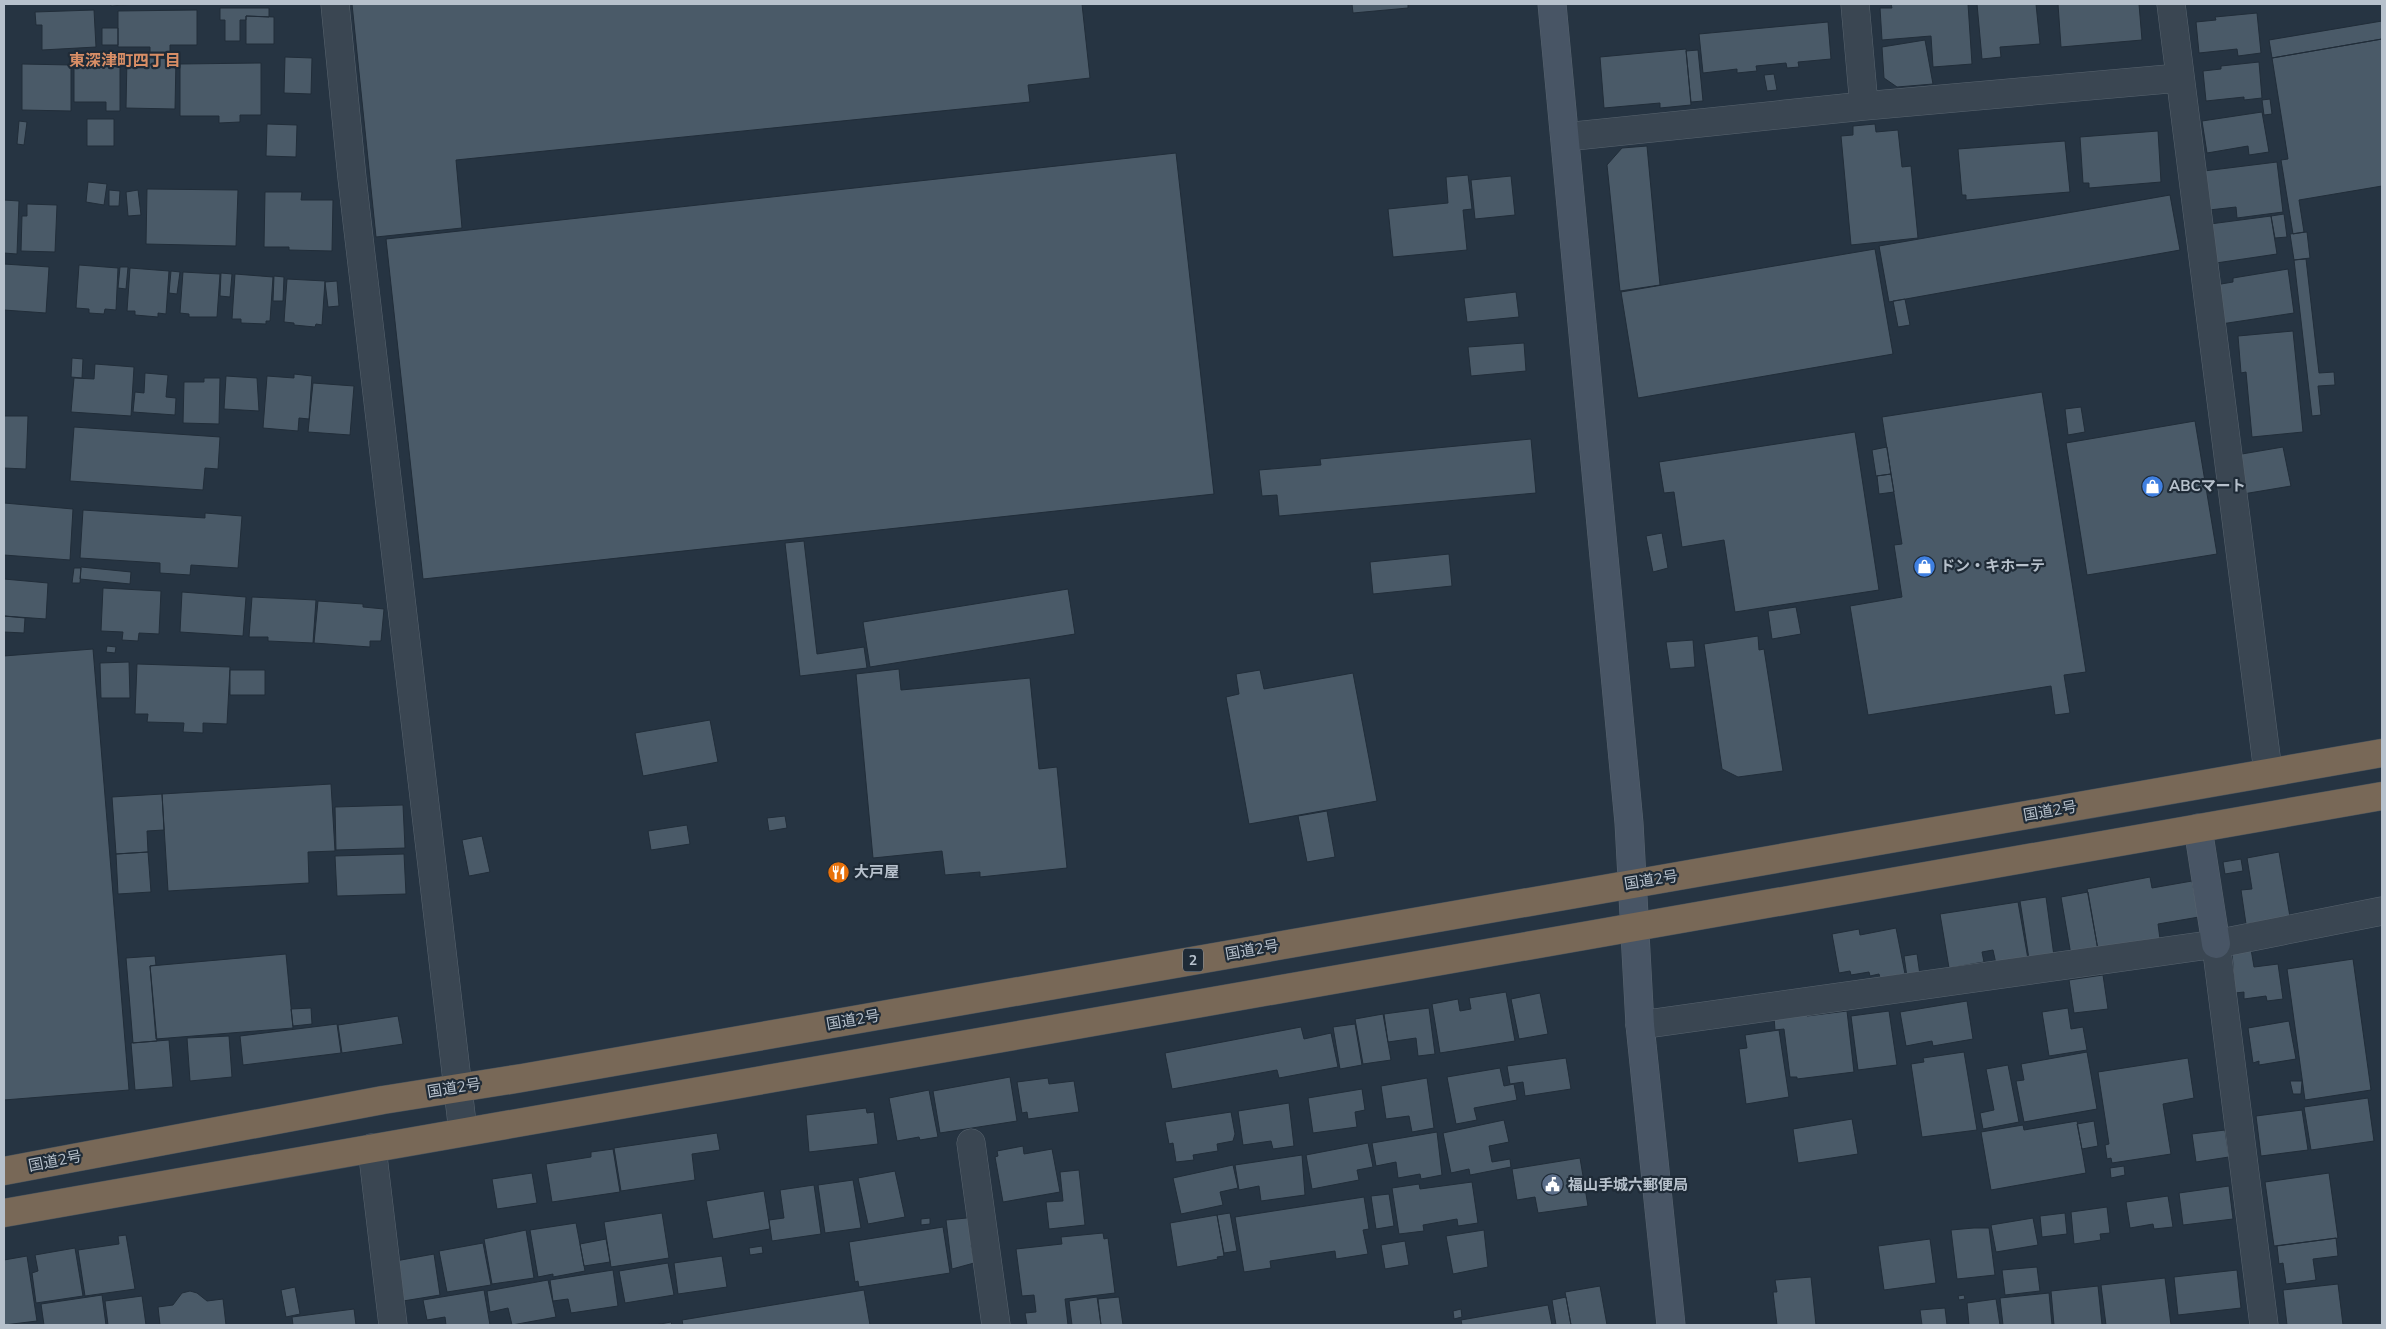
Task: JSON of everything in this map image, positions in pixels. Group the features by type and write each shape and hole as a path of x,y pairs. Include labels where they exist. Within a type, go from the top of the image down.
{"highway":[{"name":"国道2号","path":"4,1171 383,1100 2382,753"},
{"path":"4,1214 1633,926 2382,796"}],"street":[{"path":"335,4 352,178 463,1132"},
{"path":"1552,4 1633,883 1633,926 1640,1025 1671,1325"},
{"path":"1854,4 1864,106"},
{"path":"2171,4 2268,772"},
{"path":"1565,137 1864,106 2179,78"},
{"path":"2198,828 2216,944 2264,1325"},
{"path":"1640,1025 2216,944 2382,911"},
{"path":"971,1143 996,1325"},
{"path":"372,1148 394,1325"}],"building":[{"path":"111,4 135,4 111,6"},
{"path":"352,4 1082,4 1090,78 1028,85 1030,102 456,160 462,228 376,237"},
{"path":"1352,4 1408,4 1408,8 1353,13"},
{"path":"1891,4 1968,4 1972,64 1933,67 1931,36 1882,40 1880,8 1892,8"},
{"path":"1977,4 2036,4 2040,44 2000,47 2001,57 1982,59"},
{"path":"2058,4 2139,4 2142,40 2061,47"},
{"path":"220,8 269,8 269,17 246,16 246,20 240,20 240,41 225,41 225,20 220,20"},
{"path":"94,10 96,47 42,50 42,25 36,25 35,12"},
{"path":"197,10 197,45 170,45 170,57 150,57 150,47 118,47 118,11"},
{"path":"2257,13 2261,53 2238,56 2237,49 2199,53 2196,22 2216,20 2215,17"},
{"path":"246,16 274,17 274,44 246,44"},
{"path":"2382,21 2382,39 2272,58 2269,40"},
{"path":"1828,22 1831,59 1798,62 1799,67 1787,68 1786,63 1756,66 1757,71 1737,73 1737,69 1703,73 1699,34"},
{"path":"102,28 118,28 118,45 102,45"},
{"path":"2382,39 2382,186 2299,200 2304,232 2293,234 2281,160 2288,159 2272,58"},
{"path":"1925,40 1933,84 1897,87 1884,78 1882,47"},
{"path":"1686,49 1691,105 1660,108 1660,103 1604,108 1600,57"},
{"path":"1698,50 1703,101 1691,102 1686,51"},
{"path":"127,57 176,59 175,109 126,108"},
{"path":"285,57 312,58 311,94 284,93"},
{"path":"74,58 120,58 120,111 106,111 106,102 74,102"},
{"path":"2259,62 2262,98 2244,100 2244,97 2206,101 2203,71 2221,69 2221,66"},
{"path":"261,63 261,115 240,115 240,122 219,123 219,116 180,116 180,64"},
{"path":"22,64 71,65 71,111 22,110"},
{"path":"1774,74 1777,90 1767,91 1764,75"},
{"path":"2270,99 2272,114 2264,115 2262,100"},
{"path":"2262,112 2269,152 2249,155 2248,146 2207,153 2202,121"},
{"path":"87,119 114,119 114,146 87,146"},
{"path":"19,121 27,122 24,145 17,144"},
{"path":"267,124 297,125 296,157 266,156"},
{"path":"1875,124 1876,132 1898,130 1902,167 1911,166 1918,238 1851,245 1841,136 1853,135 1853,126"},
{"path":"2158,131 2161,182 2089,188 2089,183 2083,183 2080,137"},
{"path":"2065,141 2070,192 1966,200 1966,195 1962,195 1958,149"},
{"path":"1647,146 1660,285 1620,291 1607,165 1622,148"},
{"path":"1176,153 1214,494 423,579 386,239"},
{"path":"2277,162 2283,212 2237,218 2236,207 2209,210 2204,171"},
{"path":"1468,175 1472,209 1463,210 1467,250 1393,257 1388,209 1448,203 1446,177"},
{"path":"1511,176 1515,215 1475,219 1471,180"},
{"path":"88,182 107,184 104,205 86,202"},
{"path":"147,189 238,190 236,246 146,244"},
{"path":"109,190 120,191 119,206 109,206"},
{"path":"138,190 141,215 128,216 126,192"},
{"path":"265,192 302,192 301,200 333,200 332,251 289,250 289,247 264,247"},
{"path":"2170,195 2180,250 1889,302 1879,246"},
{"path":"4,200 19,201 17,254 4,253"},
{"path":"27,204 57,205 55,252 21,251 22,216 27,216"},
{"path":"2284,214 2287,237 2275,238 2271,216"},
{"path":"2271,216 2277,254 2216,263 2210,224"},
{"path":"2307,232 2310,258 2294,260 2290,234"},
{"path":"1875,249 1893,354 1638,398 1621,292"},
{"path":"2306,259 2319,373 2334,372 2335,385 2318,386 2321,415 2312,416 2294,260"},
{"path":"4,264 49,267 46,313 4,310"},
{"path":"79,265 118,268 116,310 105,309 104,314 89,313 89,309 76,308"},
{"path":"120,267 128,267 126,289 118,288"},
{"path":"130,268 169,271 166,314 158,313 158,317 135,315 135,311 127,311"},
{"path":"2288,269 2294,313 2221,324 2215,285 2233,282 2233,278"},
{"path":"171,271 180,272 177,294 169,293"},
{"path":"183,272 220,274 217,317 189,317 189,314 180,313"},
{"path":"221,273 232,274 230,297 220,296"},
{"path":"235,274 273,277 270,321 266,321 266,324 241,323 241,319 232,319"},
{"path":"274,276 284,277 283,301 273,301"},
{"path":"287,279 325,281 322,325 316,324 315,327 284,322"},
{"path":"337,281 339,306 328,307 325,282"},
{"path":"1516,292 1519,317 1467,322 1464,298"},
{"path":"1905,299 1910,325 1898,327 1893,301"},
{"path":"2293,331 2303,432 2252,437 2246,372 2241,373 2238,336"},
{"path":"1524,343 1526,371 1471,376 1468,347"},
{"path":"72,358 83,359 82,378 71,377"},
{"path":"95,364 134,367 131,416 71,412 74,378 94,379"},
{"path":"145,373 168,375 166,397 176,398 175,415 133,412 135,392 144,393"},
{"path":"294,374 312,376 309,419 299,418 298,431 263,428 267,376 294,378"},
{"path":"226,376 257,378 259,411 224,409"},
{"path":"204,378 220,378 219,424 183,423 184,382 204,382"},
{"path":"313,383 354,386 350,435 308,432"},
{"path":"2042,392 2086,672 2064,675 2070,713 2055,715 2051,686 1868,715 1850,606 1902,597 1894,545 1902,544 1882,417"},
{"path":"2081,407 2085,432 2068,435 2065,409"},
{"path":"4,416 28,416 26,469 4,468"},
{"path":"2195,421 2217,554 2087,575 2066,443"},
{"path":"74,427 220,437 218,469 205,468 203,490 70,481"},
{"path":"1855,432 1879,590 1735,612 1724,540 1682,547 1674,492 1664,493 1659,462"},
{"path":"1531,439 1536,493 1279,516 1277,495 1262,496 1259,470 1321,465 1320,459"},
{"path":"1887,447 1891,474 1876,476 1872,450"},
{"path":"2283,447 2291,486 2243,494 2236,455"},
{"path":"1891,474 1894,492 1879,494 1877,476"},
{"path":"4,503 73,509 70,560 4,555"},
{"path":"83,510 205,518 205,513 242,516 238,568 191,565 190,575 160,573 160,563 80,558"},
{"path":"1662,533 1668,568 1653,572 1646,536"},
{"path":"804,541 817,654 864,647 867,668 800,676 785,543"},
{"path":"1449,554 1452,586 1373,594 1370,562"},
{"path":"81,567 131,572 130,584 80,579"},
{"path":"74,568 81,568 80,583 72,583"},
{"path":"4,579 48,583 46,619 4,616"},
{"path":"103,588 161,591 159,634 139,633 138,641 122,640 123,632 101,631"},
{"path":"1068,589 1075,634 870,667 863,622"},
{"path":"182,592 246,597 243,636 180,632"},
{"path":"252,597 316,600 313,643 268,641 268,637 249,637"},
{"path":"318,601 363,604 363,607 384,609 381,641 370,641 370,647 314,643"},
{"path":"1796,607 1801,634 1772,639 1768,611"},
{"path":"4,616 25,618 24,633 4,632"},
{"path":"1758,636 1759,650 1764,649 1783,771 1738,777 1722,769 1704,644"},
{"path":"1693,640 1695,667 1670,669 1666,642"},
{"path":"107,646 116,647 115,653 106,652"},
{"path":"93,649 129,1090 4,1100 4,656"},
{"path":"129,662 130,698 101,698 100,663"},
{"path":"137,664 230,667 227,724 203,723 203,733 183,732 184,723 147,722 148,714 135,714"},
{"path":"899,669 901,690 1030,678 1039,769 1057,767 1067,868 980,877 980,872 945,875 942,851 873,858 856,674"},
{"path":"230,670 265,670 265,695 230,695"},
{"path":"1260,670 1264,689 1353,673 1377,801 1249,824 1226,697 1239,694 1236,674"},
{"path":"710,720 718,762 643,776 635,733"},
{"path":"331,784 335,851 308,852 309,883 168,891 162,794"},
{"path":"162,794 164,830 147,831 148,852 116,854 112,797"},
{"path":"403,805 405,848 336,850 335,807"},
{"path":"1327,811 1335,857 1307,862 1298,816"},
{"path":"785,816 787,828 769,831 767,818"},
{"path":"687,825 690,844 651,850 648,831"},
{"path":"482,836 490,872 469,876 462,840"},
{"path":"148,852 151,892 118,894 116,854"},
{"path":"2279,852 2290,917 2246,924 2241,890 2252,889 2247,858"},
{"path":"404,854 406,894 337,896 335,856"},
{"path":"2241,859 2243,871 2225,874 2223,862"},
{"path":"2150,877 2152,888 2192,881 2199,917 2158,924 2160,939 2098,950 2087,889"},
{"path":"2088,892 2098,950 2071,955 2061,897"},
{"path":"2046,897 2054,956 2029,959 2020,901"},
{"path":"2018,902 2028,959 1996,964 1993,950 1982,952 1984,962 1949,968 1940,914"},
{"path":"1896,928 1905,974 1880,978 1879,974 1870,976 1869,972 1851,975 1850,971 1839,973 1832,934 1859,929 1860,935"},
{"path":"2251,949 2254,967 2278,964 2283,999 2267,1001 2266,996 2244,999 2244,992 2235,993 2232,952"},
{"path":"286,954 293,1028 156,1039 150,966"},
{"path":"1917,954 1920,975 1907,977 1904,956"},
{"path":"155,956 156,965 150,966 157,1041 133,1043 126,958"},
{"path":"2353,959 2371,1090 2305,1100 2287,969"},
{"path":"2103,975 2108,1009 2074,1013 2069,980"},
{"path":"1506,992 1515,1041 1440,1053 1432,1004 1458,999 1460,1011 1471,1009 1469,998"},
{"path":"1540,993 1548,1034 1519,1039 1511,999"},
{"path":"1967,1001 1973,1039 1933,1046 1932,1041 1906,1046 1900,1012"},
{"path":"311,1008 312,1024 293,1026 291,1009"},
{"path":"1429,1008 1435,1054 1418,1056 1416,1038 1388,1042 1384,1014"},
{"path":"2068,1008 2071,1029 2083,1027 2087,1050 2049,1056 2042,1012"},
{"path":"1847,1011 1854,1072 1797,1079 1797,1077 1790,1077 1784,1029 1775,1030 1774,1017 1806,1013 1807,1016"},
{"path":"1889,1011 1897,1065 1858,1070 1851,1016"},
{"path":"1383,1014 1391,1060 1363,1064 1355,1019"},
{"path":"398,1016 403,1044 342,1053 338,1025"},
{"path":"2289,1021 2296,1059 2259,1065 2259,1061 2253,1063 2248,1028"},
{"path":"337,1024 341,1053 243,1065 240,1036"},
{"path":"1355,1024 1362,1065 1340,1069 1333,1027"},
{"path":"1301,1027 1304,1039 1331,1033 1338,1067 1279,1078 1277,1070 1172,1089 1165,1053"},
{"path":"1779,1030 1789,1097 1746,1104 1739,1049 1747,1048 1745,1035"},
{"path":"229,1036 232,1077 190,1081 187,1038"},
{"path":"169,1040 173,1087 135,1090 131,1043"},
{"path":"1964,1052 1977,1130 1922,1137 1911,1064 1924,1062 1923,1058"},
{"path":"2087,1052 2097,1109 2024,1122 2016,1081 2024,1080 2021,1064"},
{"path":"1566,1058 1571,1089 1525,1096 1523,1082 1510,1084 1507,1066"},
{"path":"2188,1058 2194,1098 2163,1104 2171,1154 2112,1163 2111,1158 2107,1159 2105,1145 2109,1144 2098,1072"},
{"path":"2008,1065 2019,1122 1983,1129 1980,1113 1994,1110 1986,1069"},
{"path":"1500,1068 1504,1086 1514,1084 1517,1100 1474,1108 1477,1120 1456,1124 1447,1077"},
{"path":"1010,1077 1017,1121 940,1133 933,1091"},
{"path":"1048,1078 1049,1084 1074,1081 1079,1112 1028,1119 1027,1112 1022,1113 1017,1082"},
{"path":"1427,1078 1434,1128 1412,1132 1409,1116 1386,1119 1381,1086"},
{"path":"2290,1081 2302,1081 2301,1094 2293,1094"},
{"path":"1362,1089 1365,1110 1355,1112 1357,1127 1313,1133 1308,1098"},
{"path":"929,1090 938,1137 920,1140 919,1137 897,1141 889,1098"},
{"path":"2368,1098 2374,1141 2311,1150 2304,1107"},
{"path":"1289,1103 1294,1146 1273,1149 1271,1141 1243,1145 1238,1111"},
{"path":"866,1108 867,1113 874,1112 878,1144 809,1152 806,1115"},
{"path":"2302,1110 2308,1150 2261,1156 2256,1116"},
{"path":"1231,1112 1235,1134 1233,1141 1217,1144 1218,1151 1193,1155 1194,1160 1176,1162 1173,1143 1169,1144 1165,1122"},
{"path":"1852,1119 1858,1154 1798,1163 1793,1129"},
{"path":"1504,1120 1509,1142 1489,1146 1492,1162 1510,1159 1511,1167 1470,1175 1469,1169 1451,1173 1443,1133"},
{"path":"2077,1121 2086,1173 1991,1190 1981,1132 2023,1125 2024,1130"},
{"path":"2094,1121 2098,1146 2082,1149 2077,1124"},
{"path":"2225,1130 2229,1157 2196,1162 2192,1134"},
{"path":"1437,1132 1442,1175 1421,1179 1420,1174 1398,1178 1396,1162 1376,1166 1372,1143"},
{"path":"717,1133 720,1150 692,1154 695,1180 621,1191 614,1148"},
{"path":"1368,1143 1373,1167 1357,1170 1359,1180 1312,1189 1306,1155"},
{"path":"1023,1146 1024,1154 1052,1149 1060,1192 1003,1202 995,1157 998,1156 997,1151"},
{"path":"613,1149 620,1192 552,1202 546,1164 591,1157 591,1152"},
{"path":"1302,1155 1305,1195 1261,1201 1259,1186 1239,1190 1235,1165"},
{"path":"1580,1158 1588,1206 1538,1213 1535,1197 1517,1200 1512,1169"},
{"path":"1233,1165 1238,1188 1220,1192 1223,1205 1181,1214 1173,1178"},
{"path":"2124,1166 2125,1175 2111,1178 2110,1168"},
{"path":"1079,1170 1085,1225 1049,1229 1046,1202 1063,1201 1060,1172"},
{"path":"895,1171 905,1217 868,1224 858,1178"},
{"path":"532,1173 537,1203 497,1209 492,1179"},
{"path":"2329,1173 2338,1238 2274,1246 2265,1182"},
{"path":"853,1180 861,1228 825,1233 818,1185"},
{"path":"1472,1182 1478,1223 1458,1226 1457,1219 1423,1225 1424,1231 1399,1234 1392,1188 1419,1184 1420,1189"},
{"path":"814,1185 821,1234 772,1241 769,1220 784,1218 780,1190"},
{"path":"2229,1186 2233,1219 2183,1225 2179,1193"},
{"path":"764,1191 770,1229 713,1239 706,1201"},
{"path":"1389,1194 1394,1226 1376,1229 1371,1196"},
{"path":"2168,1196 2173,1227 2154,1229 2153,1224 2130,1228 2126,1202"},
{"path":"1364,1197 1369,1229 1363,1230 1368,1254 1336,1259 1335,1251 1270,1261 1271,1268 1244,1272 1235,1217"},
{"path":"2107,1207 2110,1233 2100,1234 2101,1240 2074,1244 2071,1212"},
{"path":"662,1213 669,1258 611,1267 604,1222"},
{"path":"1230,1213 1237,1251 1224,1253 1217,1215"},
{"path":"2065,1213 2067,1234 2042,1237 2040,1216"},
{"path":"1217,1215 1224,1256 1217,1257 1218,1259 1177,1267 1170,1223"},
{"path":"977,1217 980,1235 971,1245 974,1263 952,1269 946,1220"},
{"path":"930,1218 930,1224 921,1225 921,1219"},
{"path":"2033,1218 2038,1245 1996,1252 1991,1225"},
{"path":"576,1223 585,1271 553,1277 553,1274 538,1277 530,1230"},
{"path":"943,1227 950,1273 859,1287 858,1281 855,1282 849,1242"},
{"path":"1989,1228 1995,1275 1957,1279 1951,1230"},
{"path":"526,1230 534,1278 492,1284 484,1239"},
{"path":"1484,1230 1488,1267 1453,1274 1446,1236"},
{"path":"1103,1233 1104,1239 1108,1238 1115,1293 1065,1299 1068,1325 1027,1325 1025,1313 1036,1312 1034,1295 1022,1296 1016,1249 1062,1244 1061,1237"},
{"path":"126,1235 135,1289 85,1296 78,1250 119,1244 118,1236"},
{"path":"2336,1238 2338,1256 2313,1259 2316,1280 2286,1284 2283,1263 2279,1264 2277,1246"},
{"path":"606,1239 610,1262 584,1266 580,1244"},
{"path":"1930,1239 1936,1283 1884,1290 1878,1246"},
{"path":"1405,1241 1409,1265 1385,1269 1381,1245"},
{"path":"483,1243 491,1285 447,1292 439,1251"},
{"path":"762,1246 763,1253 750,1255 749,1248"},
{"path":"75,1248 83,1296 36,1303 32,1273 38,1271 35,1255"},
{"path":"434,1254 440,1295 397,1302 390,1262"},
{"path":"27,1256 37,1321 4,1325 4,1260"},
{"path":"722,1256 727,1287 678,1294 674,1263"},
{"path":"668,1263 674,1295 625,1303 619,1271"},
{"path":"2037,1267 2040,1291 2005,1295 2002,1270"},
{"path":"613,1270 618,1306 571,1313 568,1299 553,1301 550,1280"},
{"path":"2237,1270 2241,1308 2178,1315 2174,1277"},
{"path":"1811,1277 1816,1325 1777,1325 1773,1292 1777,1292 1775,1280"},
{"path":"2165,1278 2171,1325 2106,1325 2101,1285"},
{"path":"548,1280 556,1317 512,1325 508,1308 490,1312 487,1291"},
{"path":"2338,1284 2343,1325 2287,1325 2283,1290"},
{"path":"1600,1286 1607,1325 1571,1325 1565,1292"},
{"path":"2098,1286 2102,1325 2054,1325 2051,1291"},
{"path":"295,1287 300,1314 286,1317 281,1290"},
{"path":"484,1290 490,1325 446,1325 445,1317 427,1320 423,1300"},
{"path":"864,1290 870,1325 683,1325 682,1320"},
{"path":"190,1291 197,1293 207,1301 223,1299 226,1325 160,1325 158,1307 173,1305 182,1293"},
{"path":"2049,1293 2052,1325 2003,1325 2000,1298"},
{"path":"102,1295 106,1325 44,1325 41,1304"},
{"path":"1964,1295 1965,1299 1959,1300 1958,1296"},
{"path":"142,1296 146,1325 108,1325 105,1301"},
{"path":"1097,1297 1101,1325 1072,1325 1069,1301"},
{"path":"1119,1297 1123,1325 1101,1325 1098,1299"},
{"path":"1566,1297 1571,1325 1556,1325 1552,1300"},
{"path":"1996,1299 2000,1325 1969,1325 1967,1303"},
{"path":"1548,1305 1552,1325 1462,1325 1461,1320"},
{"path":"1945,1308 1947,1325 1922,1325 1920,1310"},
{"path":"354,1309 356,1325 293,1325 292,1317"},
{"path":"1461,1309 1462,1317 1454,1319 1453,1311"},
{"path":"671,1322 672,1325 655,1325"}],"place":[{"name":"ABCマート","path":"2153,486"},
{"name":"ドン・キホーテ","path":"1924,566"},
{"name":"大戸屋","path":"838,872"},
{"name":"福山手城六郵便局","path":"1552,1185"}],"district":[{"name":"東深津町四丁目","path":"125,61"}]}
